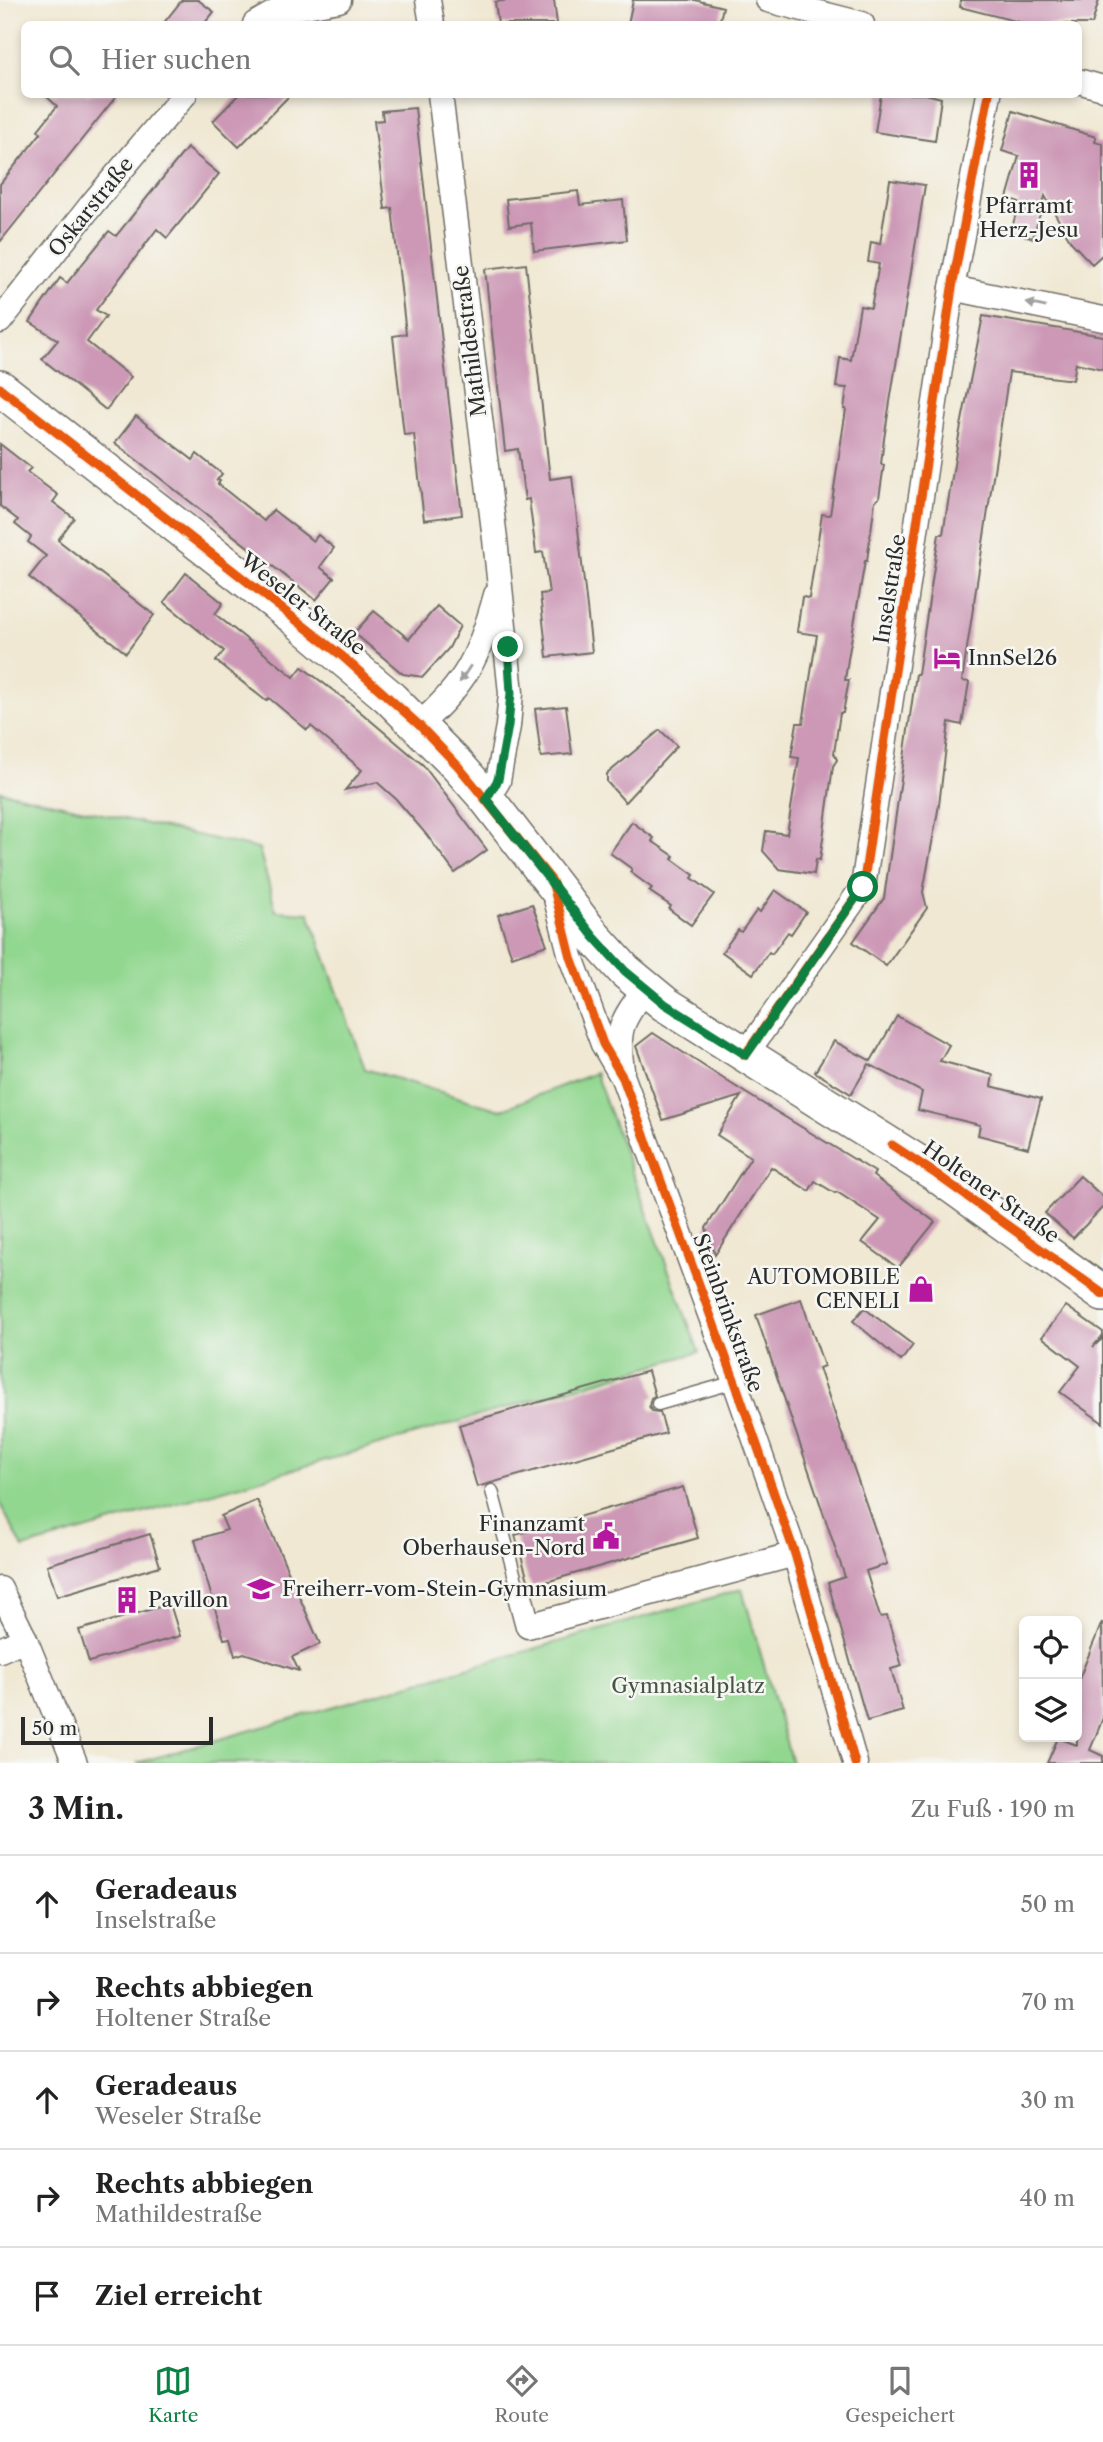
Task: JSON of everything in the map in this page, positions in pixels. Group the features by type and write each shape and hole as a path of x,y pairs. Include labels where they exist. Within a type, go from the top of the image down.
{"main road":[{"name":"Weseler Straße","path":"0,388 366,676 419,725 486,799 552,881"},
{"name":"Holtener Straße","path":"552,881 594,937 625,971 665,1004 936,1174 1103,1294"}],"street":[{"path":"258,13 339,0"},
{"path":"428,0 432,21"},
{"path":"768,0 850,21"},
{"path":"1082,82 1103,88"},
{"name":"Oskarstraße","path":"0,321 93,203 182,98"},
{"name":"Mathildestraße","path":"440,98 495,539 498,588 508,647 511,693 498,780 486,799"},
{"name":"Inselstraße","path":"746,1055 863,887 952,288 988,98"},
{"path":"952,288 1103,319"},
{"name":"Mathildestraße","path":"419,725 462,680 479,651 498,588"},
{"name":"Steinbrinkstraße","path":"552,881 571,957 603,1044 623,1078 795,1554 855,1763"},
{"name":"Steinbrinkstraße","path":"623,1078 619,1035 623,1020 646,988"},
{"path":"519,1592 528,1626 795,1554"},
{"path":"0,1589 25,1639 75,1763"},
{"path":"0,1650 25,1639"}],"lane":[{"path":"658,1404 735,1382"},
{"path":"492,1491 519,1592"}],"green space":[{"path":"0,791 259,849 276,911 309,913 365,1069 500,1110 595,1073 699,1352 23,1548 0,1504"},
{"name":"Gymnasialplatz","path":"742,1589 792,1763 137,1763"}],"building":[{"path":"182,0 198,0 214,12 206,21 165,21"},
{"path":"554,0 557,21 498,21 495,2"},
{"path":"633,0 695,0 723,7 720,21 629,21"},
{"path":"961,0 1099,0 1092,24 1082,24 1082,21 1015,21 960,7"},
{"path":"48,98 115,98 0,242 0,184 41,133 38,130 57,106"},
{"path":"235,98 287,98 239,147 213,121"},
{"path":"880,98 941,98 935,141 875,132"},
{"path":"415,108 462,515 424,520 414,434 404,435 393,336 406,334 392,208 385,209 374,121 383,120 382,111"},
{"path":"1013,111 1096,137 1095,142 1103,144 1103,254 1092,264 1071,242 1045,196 1033,238 1011,232 1019,202 1007,198 1019,156 1002,151"},
{"path":"187,148 219,174 167,238 157,229 96,310 106,316 87,342 131,377 106,410 42,359 58,340 30,322 60,278 67,283 109,231 116,236"},
{"path":"890,180 925,185 884,439 881,464 884,465 879,498 875,501 867,561 848,659 845,680 849,680 843,713 840,713 834,753 837,760 833,766 820,860 816,859 814,874 779,869 763,851 766,831 787,834 799,758 791,757 797,723 803,723 817,635 797,632 802,597 809,598 822,514 830,515 846,409 847,388 836,387 840,358 851,360 860,306 871,308 879,264 868,262 871,242 880,244"},
{"path":"578,191 580,205 623,200 627,240 534,251 531,223 509,226 506,199"},
{"path":"526,264 550,479 572,476 592,652 547,657 540,594 549,593 543,552 536,553 529,499 525,500 518,449 505,451 485,269"},
{"path":"983,316 1103,336 1103,369 1076,363 1073,380 1009,372 962,681 969,682 962,725 949,722 939,805 923,892 927,908 886,966 853,942 884,898 939,534 943,534 957,446"},
{"path":"136,416 193,460 197,454 222,474 217,480 220,481 218,484 264,521 273,510 313,541 318,535 334,548 320,567 334,578 316,600 115,443"},
{"path":"0,444 31,468 27,472 58,495 53,502 74,518 58,540 154,615 126,653 29,577 46,556 28,542 31,537 15,524 18,520 0,506"},
{"path":"186,573 223,603 215,614 294,677 302,667 423,765 487,850 455,873 396,799 377,782 345,790 362,770 311,726 307,730 269,698 266,701 216,661 224,651 164,602"},
{"path":"437,606 460,626 449,648 423,677 403,674 354,633 374,611 409,639"},
{"path":"566,706 572,754 541,757 535,709"},
{"path":"660,730 677,746 625,802 607,782 607,774"},
{"path":"632,822 654,838 652,841 674,856 672,859 694,875 692,878 714,894 691,925 669,909 671,906 649,891 652,888 630,872 632,869 610,853"},
{"path":"775,890 806,912 791,934 788,932 772,954 769,952 753,974 722,952 757,910 760,912"},
{"path":"532,904 547,945 512,957 498,915"},
{"path":"897,1016 949,1045 940,1061 993,1075 991,1086 1041,1099 1028,1148 978,1135 980,1125 918,1110 922,1092 869,1064 851,1094 815,1072 834,1041 871,1061"},
{"path":"653,1033 875,1172 873,1176 935,1222 898,1268 862,1242 880,1220 815,1181 809,1191 771,1167 715,1255 706,1228 751,1157 717,1135 741,1096 663,1120 636,1046"},
{"path":"1080,1176 1103,1197 1103,1207 1073,1238 1045,1213"},
{"path":"801,1299 824,1366 819,1368 887,1564 866,1571 880,1617 887,1616 902,1666 891,1669 903,1711 867,1721 828,1583 845,1577 756,1315"},
{"path":"1066,1306 1103,1332 1093,1347 1103,1338 1103,1423 1060,1392 1080,1366 1042,1337"},
{"path":"864,1308 913,1345 901,1361 853,1321"},
{"path":"648,1371 655,1396 651,1398 649,1406 652,1411 660,1412 666,1433 477,1487 459,1425"},
{"name":"Finanzamt Oberhausen-Nord","path":"683,1487 698,1538 532,1586 528,1580 515,1535"},
{"path":"257,1500 320,1644 292,1657 299,1671 244,1653 235,1656 230,1638 224,1639 195,1540 227,1530 221,1516"},
{"path":"150,1534 160,1566 57,1596 47,1565"},
{"path":"170,1604 180,1636 89,1662 79,1630"},
{"path":"1102,1622 1103,1718 1090,1750 1103,1756 1103,1763 1047,1763 1056,1742 1077,1745 1077,1742 1082,1742 1082,1672"}],"cycle path":[{"path":"745,1055 863,887 952,288 988,98"},
{"path":"0,388 342,656 419,725 458,766 552,881 571,957 603,1044 623,1078 795,1554 855,1763"},
{"path":"892,1145 1103,1294"}],"place":[{"name":"Pfarramt Herz-Jesu","path":"1029,175"},
{"name":"InnSel26","path":"947,658"},
{"name":"AUTOMOBILE CENELI","path":"921,1289"},
{"name":"Finanzamt Oberhausen-Nord","path":"606,1536"},
{"name":"Freiherr-vom-Stein-Gymnasium","path":"261,1589"},
{"name":"Pavillon","path":"127,1600"}],"route":[{"path":"508,647 511,693 508,726 498,780 486,799 594,937 625,971 665,1004 746,1055 863,887"}]}
